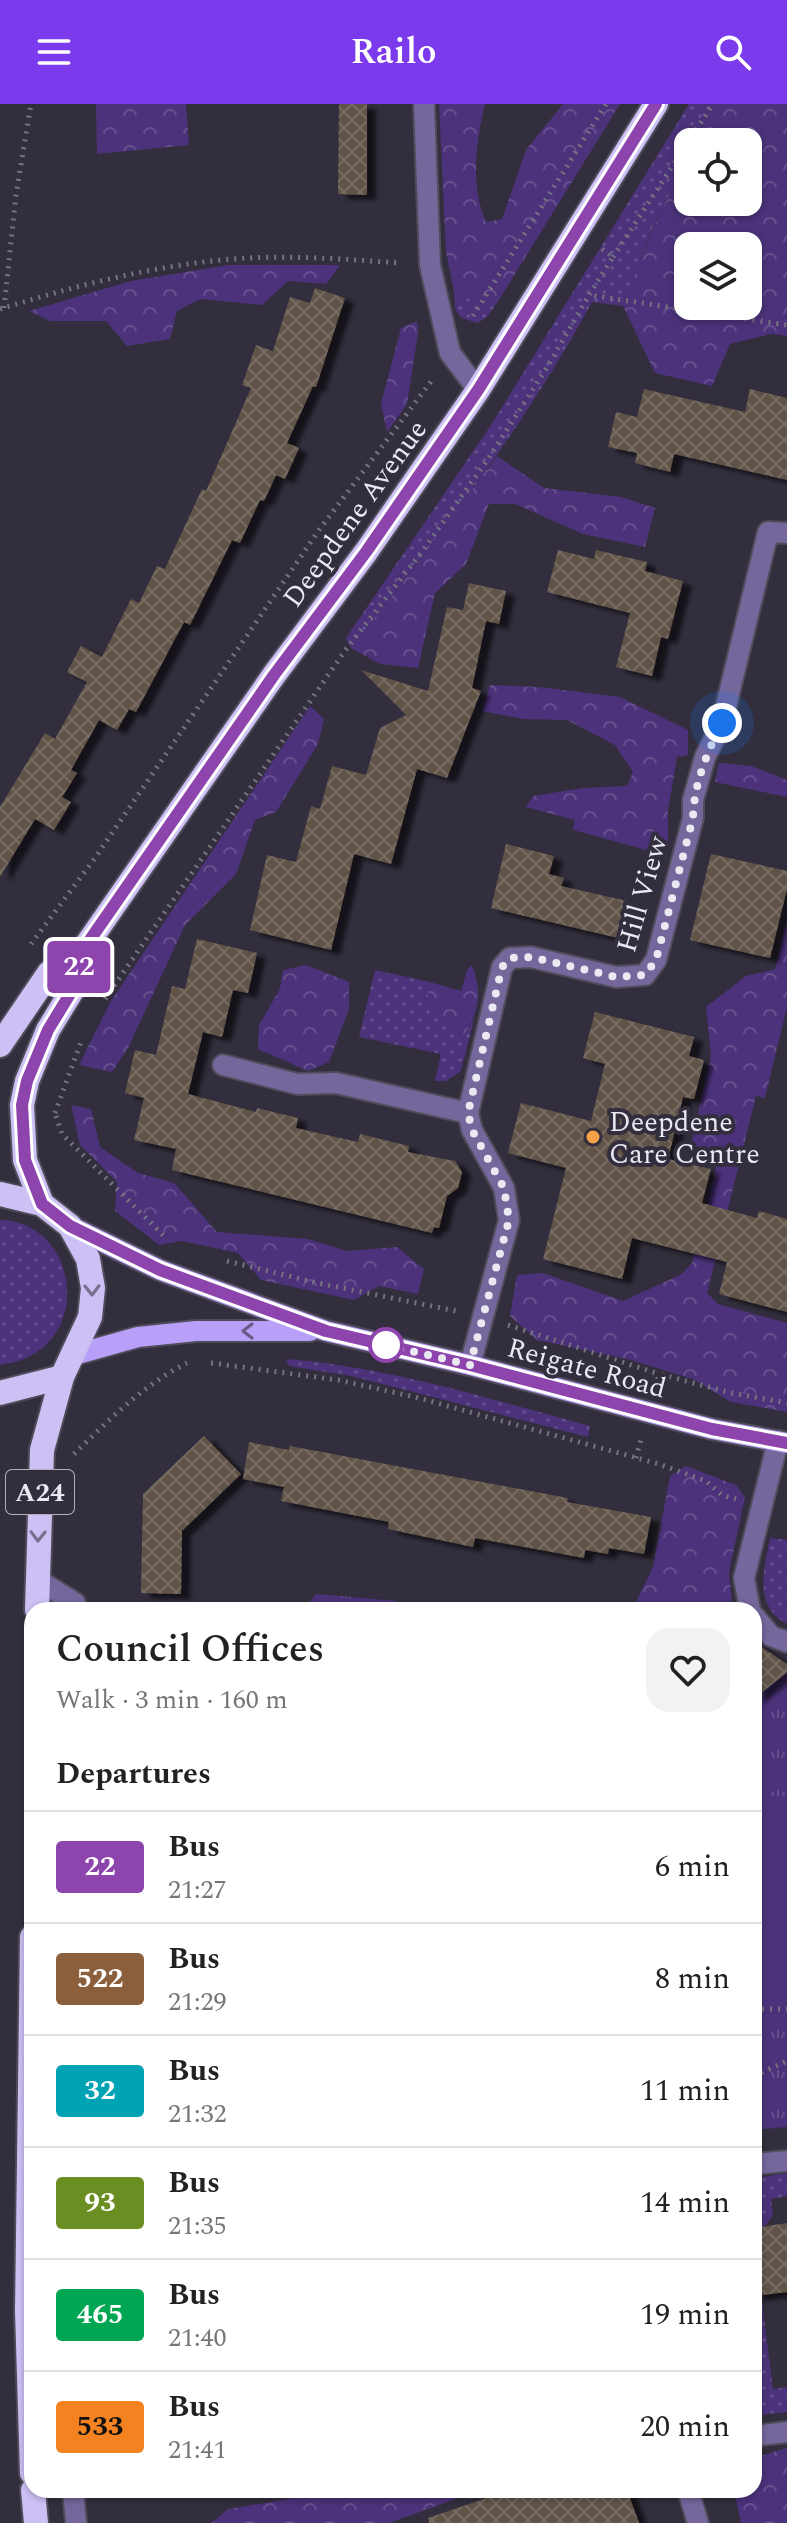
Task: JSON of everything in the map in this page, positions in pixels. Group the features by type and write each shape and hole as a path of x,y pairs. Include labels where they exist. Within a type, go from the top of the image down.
{"highway":[{"name":"Deepdene Avenue","path":"85,947 478,390 656,104"},
{"path":"0,1045 49,973 85,947"},
{"path":"42,1204 25,1160 22,1105 27,1081 48,1030 73,989 85,947"},
{"path":"0,1194 42,1204 70,1226 88,1259 93,1288 90,1317 62,1377 0,1393"},
{"name":"A24","path":"37,1602 42,1450 62,1377"},
{"path":"34,2498 36,2523"}],"main road":[{"name":"Reigate Road","path":"70,1226 160,1270 326,1331 470,1365 712,1429 782,1442"},
{"name":"Reigate Road","path":"74,1355 138,1337 196,1331 326,1331"}],"street":[{"path":"424,104 430,265 450,353 478,390"},
{"name":"Hill View","path":"468,1113 502,967 510,958 531,957 616,977 645,975 656,960 693,818 693,800 705,757 722,723 768,532 787,533"},
{"path":"223,1065 297,1084 336,1083 468,1113 472,1130 504,1188 509,1220 470,1365"},
{"path":"748,1602 744,1578 760,1506 782,1442"},
{"path":"38,1580 73,1602"},
{"path":"762,1625 771,1636 787,1642"},
{"path":"762,2163 787,2161"},
{"path":"762,2435 787,2432"},
{"path":"74,2498 76,2523"},
{"path":"690,2498 698,2523"}],"path":[{"path":"31,104 2,309 115,278 223,259 326,258 430,265"},
{"path":"30,946 95,858 319,530 420,400 606,104"},
{"path":"103,1003 344,652 424,549 488,459 613,257 713,104"},
{"path":"577,232 613,257"},
{"path":"589,295 787,325"},
{"path":"55,1114 89,1027"},
{"path":"226,1260 313,1282 482,1317 659,1374"},
{"path":"209,1362 338,1380 415,1397 659,1464 706,1481 722,1495 760,1506"},
{"path":"762,2009 787,2009"},
{"path":"762,2072 787,2061"}],"green space":[{"path":"96,104 186,104 189,145 97,154"},
{"path":"439,104 485,104 476,179 486,222 502,219 526,150 563,104 620,104 502,295 476,303 454,291 446,252"},
{"path":"689,104 712,104 701,128 674,128"},
{"path":"712,104 787,104 787,336 771,334 730,344 712,386 655,373 623,306 650,234 674,185 674,216 762,216 762,128 701,128"},
{"path":"674,128 674,185 650,233 623,306 592,302 509,437 448,523 351,648 346,638 491,425"},
{"path":"228,265 340,265 326,284 288,281 262,305 201,299 177,311 170,339 127,346 106,321 50,321 29,311 131,281"},
{"path":"454,291 476,302 502,295 488,316 478,323 461,318 455,308"},
{"path":"417,321 418,333 407,404 387,432 381,404 401,328"},
{"path":"497,456 544,488 621,497 655,508 645,547 583,534 515,504 489,504 466,564 435,593 418,668 380,664 351,648 420,560"},
{"path":"490,685 539,687 620,697 688,730 688,755 677,757 668,811 668,846 654,852 573,830 575,820 526,807 533,796 583,788 627,786 633,772 615,745 567,720 523,719 482,711"},
{"path":"310,706 324,719 318,744 276,812 255,820 236,874 185,925 128,1048 112,1072 79,1065 111,1001"},
{"path":"719,763 751,766 787,780 787,797 715,782"},
{"path":"787,919 787,1007 765,1098 756,1096 707,1293 718,1304 787,1323 787,1412 731,1402 693,1379 627,1359 537,1340 510,1316 517,1275 543,1273 623,1301 682,1274 692,1263 716,1168 692,1140 711,1055 706,1007 746,976 775,969"},
{"path":"306,965 349,982 349,1009 329,1062 308,1071 258,1049 259,1025 280,989 283,970"},
{"path":"472,965 478,1001 464,1035 430,1013 426,981 461,991 467,970"},
{"path":"375,970 426,981 430,1013 464,1035 474,1019 461,1071 446,1081 435,1081 441,1054 359,1037"},
{"path":"71,1105 91,1109 100,1147 138,1173 174,1183 217,1232 308,1239 347,1251 397,1247 424,1269 418,1294 379,1286 354,1300 261,1280 238,1253 182,1241 159,1245 115,1211 117,1182 80,1145"},
{"path":"0,1220 27,1226 48,1241 61,1263 67,1288 64,1314 53,1337 31,1355 0,1365"},
{"path":"286,1359 363,1369 477,1395 590,1426 588,1437 351,1376 289,1366"},
{"path":"686,1466 736,1485 745,1497 729,1572 732,1602 636,1602 653,1567 670,1476"},
{"path":"770,1538 787,1540 787,1624 776,1616 765,1597 764,1575"},
{"path":"316,1594 398,1602 310,1602"},
{"path":"787,1672 787,2127 762,2129 762,1692"},
{"path":"762,1796 787,1796 787,2004 762,2003"},
{"path":"787,2173 787,2196 771,2199 773,2215 762,2227 762,2178"},
{"path":"762,2303 773,2389 787,2387 787,2412 762,2415"},
{"path":"787,2448 787,2523 741,2523 736,2498 762,2498 762,2456"},
{"path":"294,2498 458,2498 389,2523 211,2523 228,2509"}],"building":[{"path":"339,104 367,104 367,195 338,194"},
{"path":"315,288 345,298 316,387 313,386 287,443 299,448 285,479 276,475 264,501 260,500 240,543 232,540 190,625 184,622 136,712 129,709 117,730 99,720 71,770 77,773 62,797 71,802 54,830 35,819 0,877 0,807 45,733 55,739 87,682 67,672 81,646 102,657 131,599 139,603 157,566 165,569 202,489 206,491 251,388 242,385 256,345 273,351 290,297 310,303"},
{"path":"644,389 745,412 750,389 787,398 787,480 674,454 670,472 635,463 637,453 608,447 616,412 637,417"},
{"path":"558,550 594,559 596,550 647,562 645,571 683,581 668,639 661,637 652,676 616,667 630,613 547,592"},
{"path":"469,583 506,591 499,624 486,621 472,688 481,691 447,778 417,769 391,864 354,854 331,950 250,930 267,855 296,862 311,806 320,809 332,766 366,775 380,728 406,715 361,670 428,691 447,607 463,610"},
{"path":"506,844 554,856 549,874 564,878 561,886 627,901 618,938 491,908"},
{"path":"711,854 787,871 787,889 770,958 690,940"},
{"path":"197,939 257,953 248,993 233,990 222,1037 203,1032 188,1094 256,1112 257,1108 298,1118 296,1128 358,1142 360,1134 409,1146 408,1152 455,1161 462,1172 458,1188 447,1196 439,1228 434,1227 432,1233 172,1170 176,1149 134,1140 144,1098 125,1093 135,1050 156,1055 172,986 185,989"},
{"name":"Deepdene Care Centre","path":"595,1012 694,1037 689,1056 704,1060 694,1099 683,1097 668,1159 711,1169 702,1203 757,1218 759,1211 787,1219 787,1312 719,1294 727,1262 632,1238 622,1279 543,1259 566,1168 508,1153 521,1103 591,1121 605,1064 583,1058"},
{"path":"204,1436 241,1474 182,1531 181,1594 141,1593 143,1494"},
{"path":"249,1442 289,1450 290,1446 568,1498 567,1502 651,1517 644,1554 609,1548 608,1554 585,1550 584,1558 475,1538 473,1547 388,1529 389,1522 281,1501 284,1487 243,1479"},
{"path":"762,1647 787,1664 787,1672 762,1692"},
{"path":"787,2223 787,2292 762,2295 762,2227"},
{"path":"487,2498 630,2498 639,2523 429,2523 428,2518"}],"bus line":[{"name":"22","path":"656,104 478,390 85,947 73,989 48,1030 27,1081 21,1128 25,1160 42,1204 70,1226 160,1270 326,1331 470,1365 712,1429 787,1443"}],"place":[{"name":"Deepdene Care Centre","path":"593,1137"}],"route":[{"path":"386,1345 470,1365 509,1220 504,1188 472,1130 468,1113 502,967 510,958 531,957 616,977 645,975 656,960 693,818 693,800 705,757 722,723"}]}
